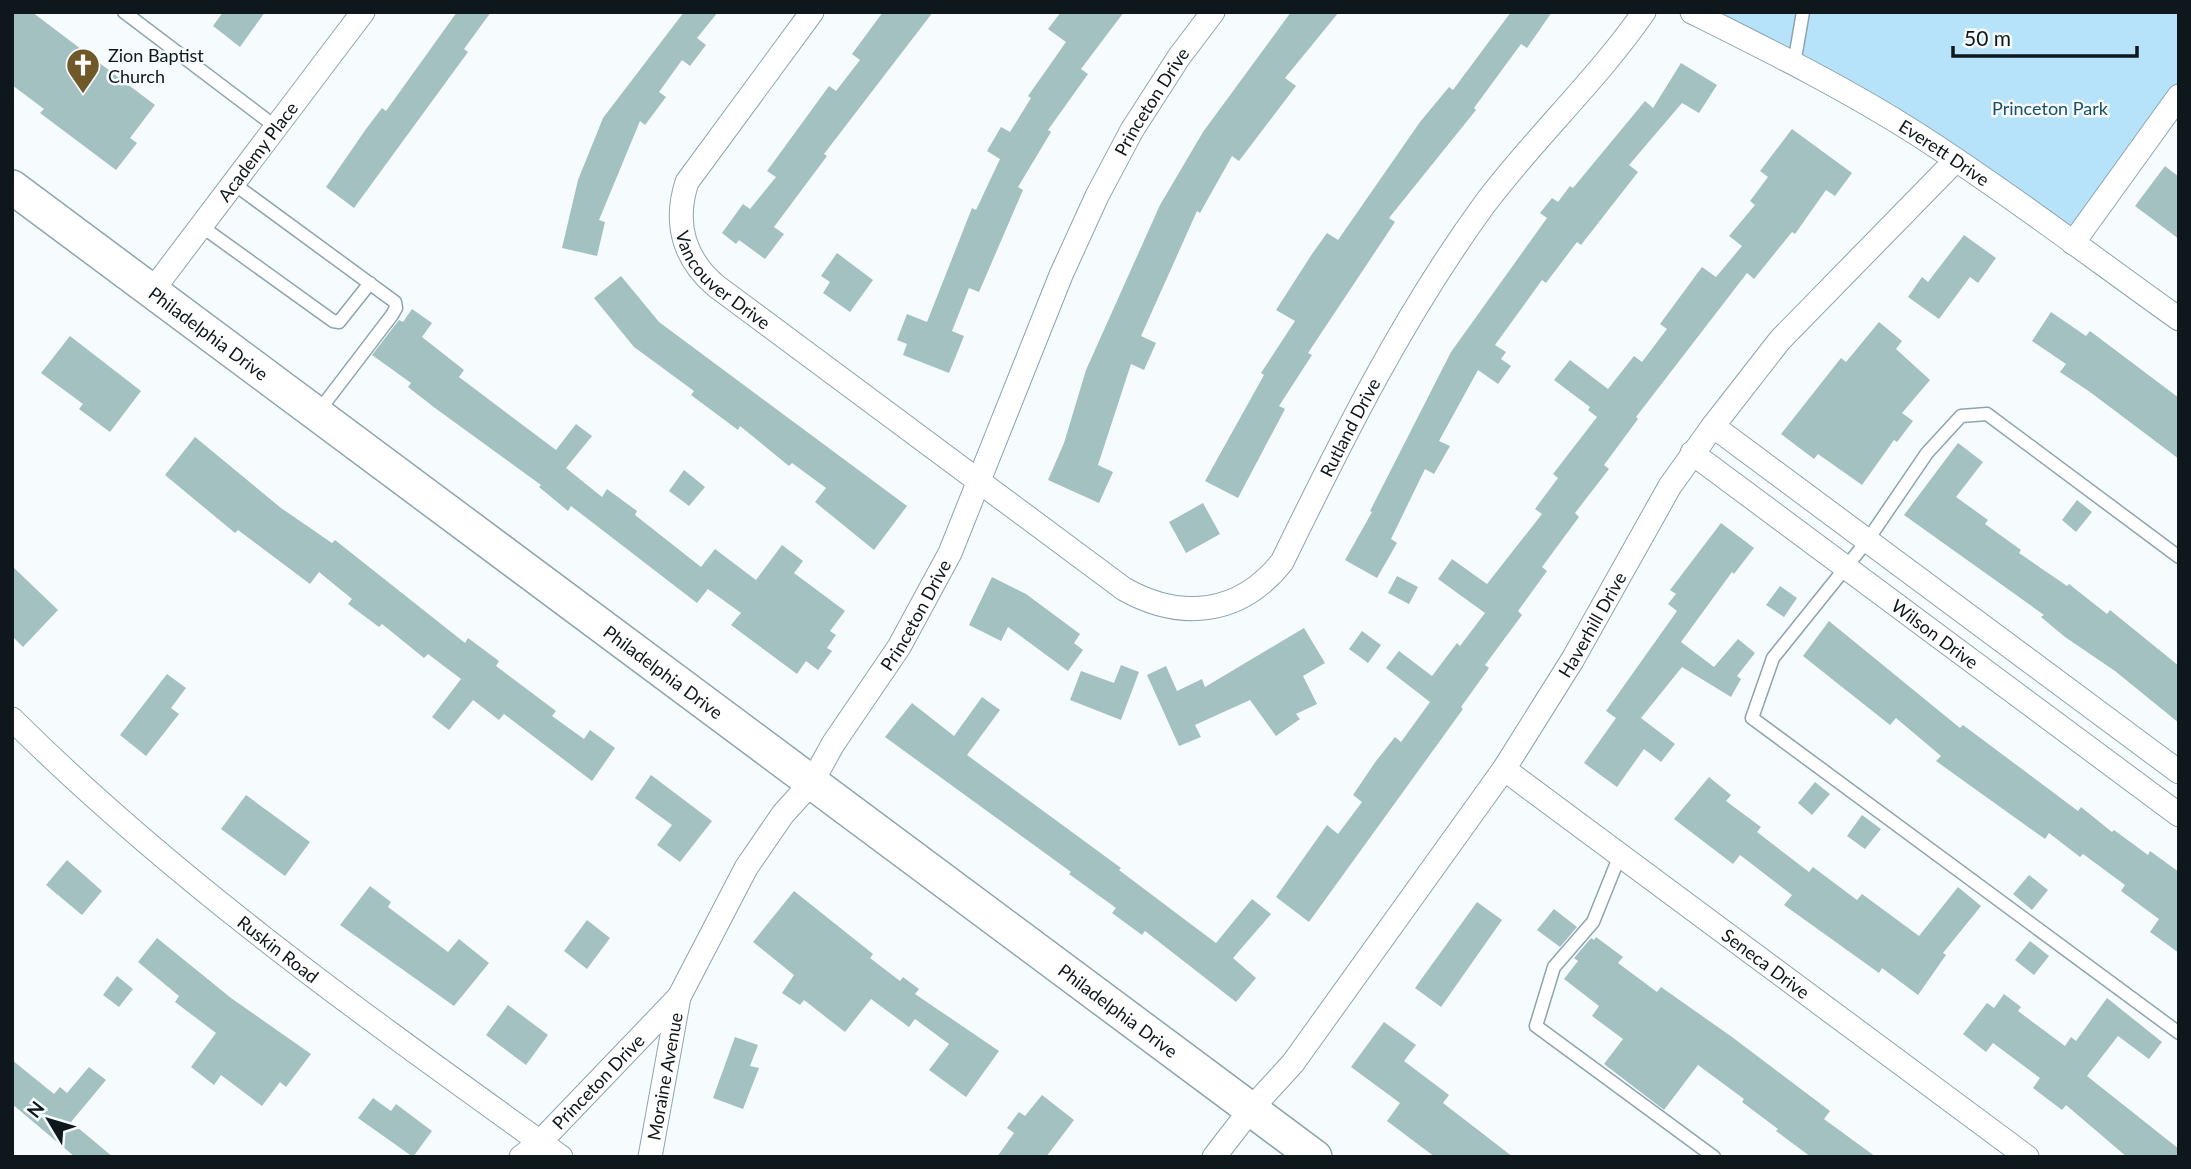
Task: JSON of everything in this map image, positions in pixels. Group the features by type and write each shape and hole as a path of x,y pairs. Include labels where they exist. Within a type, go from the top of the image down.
{"main road":[{"name":"Philadelphia Drive","path":"12,187 1315,1157"}],"street":[{"name":"Academy Place","path":"152,291 363,12"},
{"name":"Vancouver Drive","path":"812,12 692,171 682,195 680,230 692,259 710,281 979,481"},
{"name":"Princeton Drive","path":"521,1157 540,1142 678,997 746,868 783,814 812,782 919,613 950,553 1061,275 1097,196 1139,120 1179,57 1213,12"},
{"name":"Rutland Drive","path":"979,481 1124,589 1145,601 1173,609 1200,610 1232,600 1260,585 1282,562 1387,354 1444,263 1485,204 1556,116 1625,39 1644,12"},
{"name":"Everett Drive","path":"1692,12 1831,82 1956,160 2179,319"},
{"path":"2073,243 2179,96"},
{"name":"Haverhill Drive","path":"1214,1157 1251,1109 1293,1063 1504,769 1573,659 1647,525 1692,453 1780,340 1956,160"},
{"name":"Wilson Drive","path":"1713,426 2179,772"},
{"name":"Wilson Drive","path":"1692,453 2179,815"},
{"name":"Ruskin Road","path":"12,719 88,791 232,914 318,981 561,1157"},
{"name":"Seneca Drive","path":"1504,769 2027,1157"},
{"name":"Moraine Avenue","path":"650,1157 678,997"}],"lane":[{"path":"124,12 276,127"},
{"path":"1794,64 1803,12"},
{"path":"234,184 389,296 396,308 317,414"},
{"path":"201,226 333,321 339,322 347,314 370,283"},
{"path":"2179,557 1987,414 1961,416 1935,444 1867,541 1773,658 1752,718 2179,1032"},
{"path":"1620,855 1592,922 1554,967 1536,1026 1714,1157"}],"green space":[{"name":"Princeton Park","path":"1699,12 2179,12 2179,96 2073,243"}],"building":[{"name":"Zion Baptist Church","path":"12,12 32,12 155,105 130,138 137,143 116,170 40,113 44,109 12,85"},
{"path":"223,12 265,12 240,47 213,26"},
{"path":"457,12 491,12 464,49 468,52 354,208 326,187 366,129 382,108 386,111"},
{"path":"684,12 718,12 697,38 706,45 690,66 682,60 659,92 666,97 645,125 640,121 599,220 605,222 597,256 562,248 578,180 603,118"},
{"path":"883,12 933,12 824,154 827,156 774,227 784,234 765,259 739,240 736,244 722,233 743,204 750,209 776,177 767,171 829,86 836,91 860,60 852,54"},
{"path":"1061,12 1124,12 1081,69 1088,74 1048,130 1051,132 1018,187 1023,190 979,292 969,288 952,331 964,336 949,373 903,355 907,344 897,340 907,314 927,322 972,208 976,210 1000,159 987,151 1001,127 1010,132 1031,98 1028,96 1066,42 1048,29"},
{"path":"1291,12 1339,12 1285,78 1296,86 1239,161 1232,156 1200,213 1197,211 1141,336 1156,343 1144,370 1131,364 1098,465 1113,472 1099,503 1048,480 1064,443 1086,370 1160,205 1203,132"},
{"path":"1511,12 1552,12 1527,48 1521,44 1474,108 1476,110 1389,218 1395,222 1308,353 1312,355 1279,406 1285,409 1238,498 1205,481 1264,375 1261,373 1295,321 1276,310 1312,254 1327,233 1338,240 1420,122 1449,87 1453,90"},
{"path":"1681,63 1717,85 1699,113 1682,103 1629,165 1638,172 1581,245 1577,242 1546,283 1542,280 1495,345 1506,352 1501,359 1511,366 1498,384 1478,370 1439,441 1450,446 1434,474 1425,469 1391,539 1397,543 1377,578 1345,560 1372,512 1370,511 1451,352 1547,218 1540,213 1552,198 1558,202 1570,186 1573,188 1645,101 1653,108"},
{"path":"1792,129 1852,173 1835,196 1826,190 1795,234 1792,232 1754,279 1747,273 1636,417 1638,419 1604,465 1609,469 1575,513 1579,517 1542,567 1547,571 1518,611 1522,615 1485,665 1489,668 1461,707 1463,709 1309,922 1276,897 1327,825 1338,834 1362,802 1353,795 1376,761 1395,737 1401,742 1430,702 1386,668 1399,651 1432,676 1457,643 1460,646 1485,613 1438,579 1452,559 1487,584 1542,514 1535,509 1558,478 1553,474 1597,417 1588,410 1590,407 1554,380 1570,360 1608,389 1634,356 1642,362 1667,329 1660,324 1702,267 1716,277 1742,246 1729,236 1755,205 1750,201 1768,177 1760,171"},
{"path":"2165,166 2179,177 2179,239 2135,206"},
{"path":"1964,235 1996,258 1978,283 1970,277 1939,319 1908,297 1922,277 1928,282"},
{"path":"837,253 873,280 850,312 823,293 830,282 821,276"},
{"path":"621,276 659,322 907,506 874,550 815,502 826,488 792,463 789,466 740,426 738,430 691,395 694,391 634,347 594,298"},
{"path":"412,309 432,323 422,337 464,370 459,377 556,450 576,424 592,436 566,468 602,497 607,489 637,511 635,515 701,567 715,549 756,580 782,545 803,561 794,573 845,611 830,631 836,635 827,648 832,651 818,670 806,661 797,674 731,625 741,613 708,589 697,603 571,506 568,511 539,487 541,485 435,408 408,387 411,383 372,355 399,320 403,322"},
{"path":"2051,312 2086,336 2090,331 2179,398 2179,459 2060,372 2066,364 2032,341"},
{"path":"1879,322 1902,341 1896,349 1930,380 1902,413 1913,421 1897,442 1894,440 1862,485 1818,454 1814,459 1781,434 1841,358 1846,362"},
{"path":"70,336 141,391 110,432 79,409 83,404 41,373"},
{"path":"195,437 281,508 332,543 335,540 465,643 468,638 499,661 496,666 556,711 552,716 584,739 590,730 615,748 592,781 504,714 499,720 473,700 449,730 432,717 461,679 428,654 424,658 382,624 379,627 348,604 352,599 319,572 310,584 238,530 235,533 165,475"},
{"path":"1958,443 1983,462 1956,497 1988,520 1985,524 2021,550 2019,553 2067,586 2069,584 2107,614 2110,610 2179,666 2179,723 2115,671 2065,637 2041,617 2044,615 1904,515"},
{"path":"684,470 705,487 689,506 669,491"},
{"path":"2077,500 2092,512 2076,532 2062,520"},
{"path":"1203,503 1220,534 1186,553 1169,522"},
{"path":"1721,523 1754,548 1734,574 1732,572 1681,642 1714,667 1738,639 1755,653 1737,676 1741,679 1731,697 1682,667 1641,718 1675,744 1661,762 1644,749 1617,787 1584,763 1616,718 1606,711 1677,611 1668,604 1676,594 1670,590"},
{"path":"12,566 58,610 23,647 12,636"},
{"path":"1397,576 1418,587 1409,604 1388,593"},
{"path":"992,577 1026,594 1080,634 1074,643 1083,650 1068,671 1008,627 1001,641 969,625"},
{"path":"1780,586 1797,598 1784,617 1766,605"},
{"path":"1829,621 1960,728 1963,725 2078,811 2081,807 2112,832 2114,830 2148,855 2150,851 2179,872 2179,953 2150,932 2159,919 2121,891 2125,885 2083,854 2080,857 2049,833 2045,839 1936,761 1941,756 1896,718 1890,725 1803,656"},
{"path":"1304,628 1325,663 1303,676 1317,704 1296,714 1300,719 1276,736 1250,700 1195,725 1201,737 1179,746 1147,675 1166,666 1177,691 1202,679 1205,687"},
{"path":"1362,631 1381,645 1368,663 1349,649"},
{"path":"1121,665 1139,672 1121,720 1070,700 1081,671 1114,683"},
{"path":"167,674 186,688 171,708 179,714 146,756 120,735"},
{"path":"982,697 1000,710 967,755 1121,868 1119,870 1180,916 1216,943 1252,899 1271,914 1233,958 1256,978 1236,1002 1145,931 1142,935 1112,913 1116,908 1069,874 1071,872 885,737 912,703 954,736"},
{"path":"651,775 712,821 680,862 657,845 672,825 635,798"},
{"path":"1709,777 1731,795 1726,801 1761,827 1757,832 1809,872 1813,867 1857,900 1862,894 1919,936 1958,887 1981,906 1943,953 1946,955 1918,995 1882,968 1879,973 1784,905 1792,895 1740,855 1733,864 1674,819"},
{"path":"1815,782 1830,794 1812,815 1798,803"},
{"path":"246,795 310,842 285,876 221,829"},
{"path":"1862,815 1881,829 1865,849 1847,836"},
{"path":"67,860 102,891 82,915 46,885"},
{"path":"2029,875 2048,890 2032,910 2013,894"},
{"path":"370,886 391,902 388,907 448,952 459,939 489,963 454,1006 340,925"},
{"path":"794,891 873,954 870,958 900,981 903,977 919,989 915,994 999,1051 966,1097 929,1070 949,1044 915,1019 909,1027 871,999 845,1032 804,1000 800,1005 782,993 794,975 753,942"},
{"path":"1477,902 1502,920 1441,1007 1415,988"},
{"path":"1554,909 1577,927 1560,947 1537,930"},
{"path":"587,920 610,938 587,969 564,951"},
{"path":"1596,937 1623,957 1618,963 1657,992 1661,987 1830,1111 1824,1119 1876,1157 1811,1157 1742,1102 1744,1099 1698,1065 1664,1110 1604,1064 1623,1039 1592,1016 1599,1006 1564,979 1578,961 1574,958 1591,938 1594,940"},
{"path":"157,938 231,998 311,1054 286,1087 280,1082 262,1106 221,1075 214,1085 191,1067 216,1033 175,1002 179,996 138,962"},
{"path":"2030,941 2049,956 2034,975 2015,960"},
{"path":"117,976 133,989 119,1007 103,995"},
{"path":"2004,994 2021,1007 2018,1011 2065,1046 2071,1037 2076,1041 2107,998 2162,1042 2149,1059 2118,1036 2087,1076 2179,1149 2179,1157 2127,1157 2066,1105 2062,1110 2033,1088 2040,1078 1993,1043 1986,1052 1963,1034 1987,1003 1994,1008"},
{"path":"508,1005 548,1035 526,1065 486,1035"},
{"path":"1384,1022 1416,1045 1404,1061 1449,1095 1443,1103 1513,1157 1435,1157 1387,1121 1400,1103 1351,1067"},
{"path":"735,1037 758,1045 750,1066 759,1068 743,1109 713,1098"},
{"path":"12,1060 54,1094 60,1087 67,1093 89,1067 106,1080 71,1122 113,1157 75,1157 12,1104"},
{"path":"1042,1095 1074,1120 1046,1157 997,1157 1014,1133 1007,1128 1019,1112 1025,1116"},
{"path":"373,1098 391,1111 396,1104 432,1131 413,1157 358,1118"}],"place":[{"name":"Zion Baptist Church","path":"83,95"}]}
